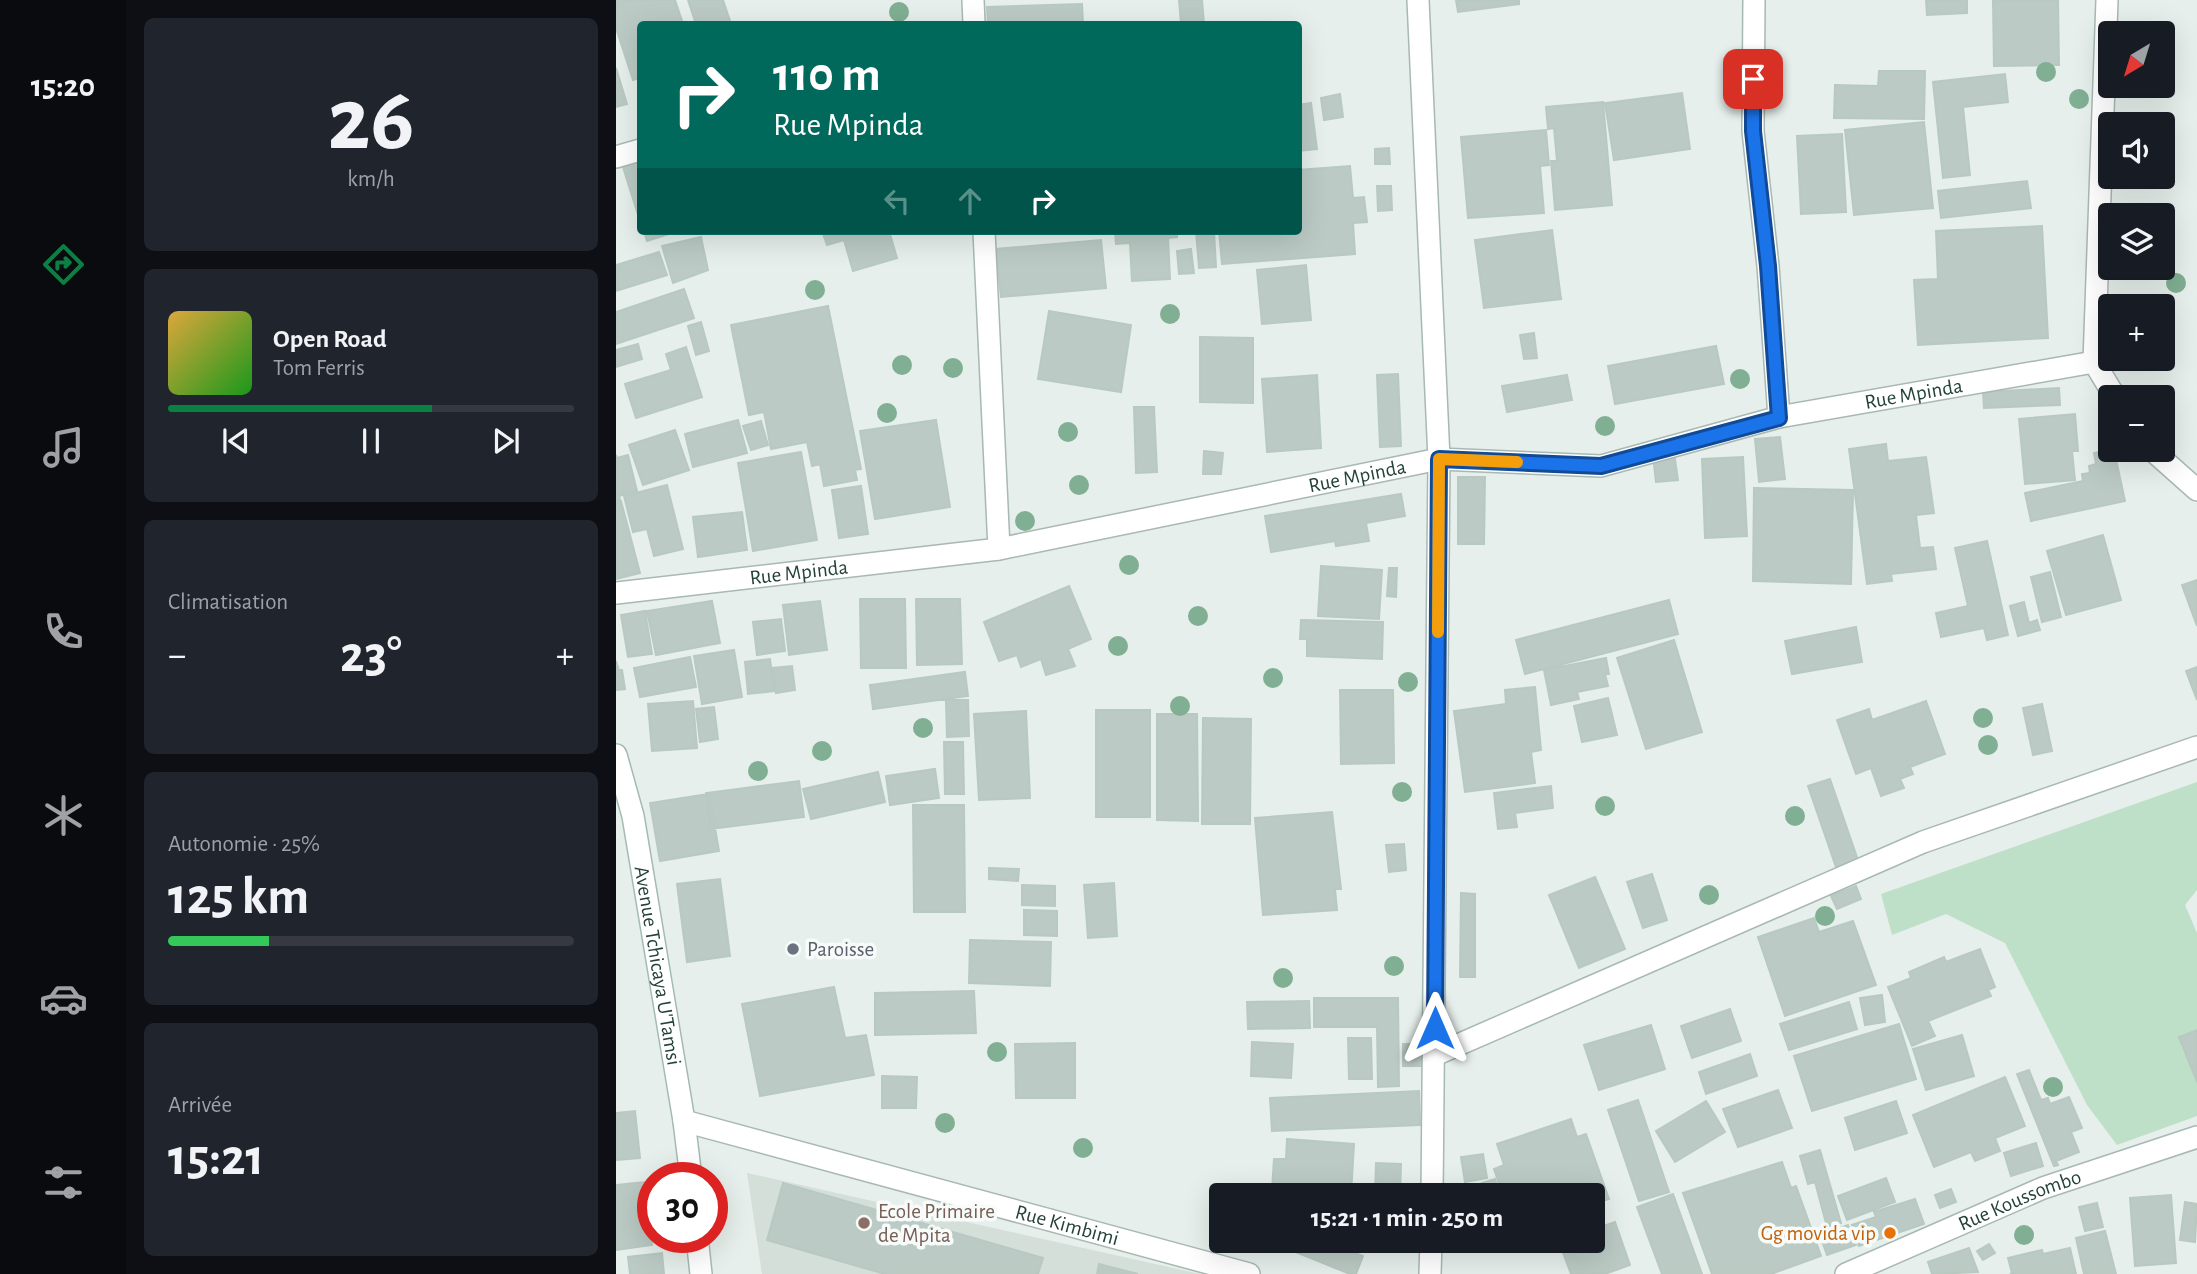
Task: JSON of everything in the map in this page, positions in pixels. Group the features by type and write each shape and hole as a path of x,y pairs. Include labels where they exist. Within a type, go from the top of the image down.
{"street":[{"path":"973,0 974,21"},
{"path":"1418,0 1439,459 1432,1183"},
{"path":"1754,0 1753,131 1768,266 1779,418"},
{"path":"2107,0 2094,362 2108,385"},
{"path":"616,157 637,151"},
{"path":"984,235 999,549"},
{"name":"Rue Mpinda","path":"616,593 999,549 1439,459 1601,466 1779,418 2094,362"},
{"path":"2166,462 2197,489"},
{"path":"1435,1055 1923,842 2197,747"},
{"name":"Avenue Tchicaya U'Tamsi","path":"616,755 633,816 689,1162"},
{"name":"Rue Kimbimi","path":"684,1121 1249,1274"},
{"name":"Rue Koussombo","path":"1846,1274 2043,1188 2197,1137"},
{"path":"699,1253 701,1274"},
{"path":"1430,1274 1431,1253"}],"shaded area":[{"name":"Ecole Primaire de Mpita","path":"747,1173 1200,1274 762,1274"}],"green space":[{"path":"2197,782 2197,890 2185,905 2197,933 2197,1116 2117,1145 2087,1105 2005,943 1946,914 1892,935 1881,894"}],"building":[{"path":"616,0 675,0 682,21 637,21 637,79 633,80 616,28"},
{"path":"688,0 723,0 730,21 695,21"},
{"path":"1179,0 1202,0 1204,21 1181,21"},
{"path":"1456,0 1519,0 1519,4 1458,12"},
{"path":"1926,0 1967,0 1967,13 1927,15"},
{"path":"1993,0 2058,0 2059,65 1994,66"},
{"path":"1082,4 1083,21 988,21 987,7"},
{"path":"616,68 627,104 616,107"},
{"path":"1879,71 1925,71 1924,119 1834,118 1835,85 1878,86"},
{"path":"2005,74 2008,102 1963,107 1970,175 1943,178 1933,82"},
{"path":"1682,93 1690,149 1614,160 1605,103"},
{"path":"1340,94 1343,117 1324,120 1321,98"},
{"path":"1603,102 1612,205 1555,210 1551,161 1557,161 1554,128 1548,129 1546,107"},
{"path":"1311,103 1317,149 1302,151 1302,104"},
{"path":"1924,122 1933,208 1854,215 1845,130"},
{"path":"1546,130 1549,165 1540,166 1544,213 1468,218 1461,137"},
{"path":"1842,134 1846,212 1801,214 1797,136"},
{"path":"1389,148 1390,164 1375,164 1375,149"},
{"path":"637,159 637,212 622,164"},
{"path":"1350,166 1353,198 1364,197 1367,222 1353,223 1355,254 1222,264 1219,235 1302,235 1302,170"},
{"path":"2027,181 2031,208 1941,218 1938,191"},
{"path":"1377,186 1391,186 1392,210 1378,211"},
{"path":"2042,226 2048,338 1918,345 1914,280 1938,279 1936,231"},
{"path":"1552,230 1561,299 1484,308 1475,240"},
{"path":"645,235 666,235 647,241"},
{"path":"823,235 890,235 897,258 853,271 844,240 827,245"},
{"path":"1115,235 1177,235 1168,238 1170,279 1132,281 1130,243 1116,244"},
{"path":"1196,235 1214,235 1216,267 1199,268"},
{"path":"701,237 708,270 673,283 662,246"},
{"path":"1101,240 1106,288 1001,297 996,249"},
{"path":"1191,249 1194,273 1179,274 1177,251"},
{"path":"659,252 667,275 616,291 616,265"},
{"path":"1306,265 1311,320 1262,324 1257,270"},
{"path":"684,289 694,318 616,344 616,312"},
{"path":"828,306 861,469 855,470 857,480 824,486 820,464 812,466 807,442 771,449 764,412 749,415 731,325"},
{"path":"1049,311 1131,325 1121,392 1038,379"},
{"path":"701,322 709,351 696,355 688,326"},
{"path":"1534,333 1537,358 1524,359 1520,335"},
{"path":"1200,337 1253,338 1253,403 1200,402"},
{"path":"638,344 642,359 616,367 616,350"},
{"path":"1716,346 1724,384 1615,404 1608,366"},
{"path":"686,347 702,397 636,418 625,384 671,370 666,354"},
{"path":"1398,374 1401,446 1380,447 1377,375"},
{"path":"1317,375 1321,448 1267,452 1262,379"},
{"path":"1567,375 1572,400 1507,412 1502,386"},
{"path":"2059,388 2060,405 1984,408 1983,392"},
{"path":"1134,407 1154,407 1157,472 1136,473"},
{"path":"2075,414 2078,451 2072,451 2075,480 2025,484 2019,419"},
{"path":"738,420 747,453 693,467 685,434"},
{"path":"936,420 950,507 875,519 860,431"},
{"path":"761,421 768,445 751,450 743,426"},
{"path":"675,430 689,470 643,485 629,445"},
{"path":"1780,437 1785,479 1759,482 1755,439"},
{"path":"1886,444 1888,461 1926,457 1934,513 1916,515 1920,548 1933,547 1936,569 1891,574 1892,581 1867,584 1849,449"},
{"path":"1204,451 1223,453 1221,474 1203,474"},
{"path":"801,452 817,540 753,551 738,463"},
{"path":"2098,452 2098,462 2117,462 2125,501 2031,521 2025,493 2083,481 2082,474 2090,473 2089,466 2096,464 2094,453"},
{"path":"1674,453 1678,480 1656,482 1653,456"},
{"path":"616,455 617,458 628,455 637,491 619,496 620,500 616,501"},
{"path":"1743,457 1747,536 1705,538 1702,459"},
{"path":"1458,477 1485,477 1484,544 1458,544"},
{"path":"667,485 683,549 654,556 647,529 633,532 624,496"},
{"path":"861,486 868,534 839,538 832,490"},
{"path":"1754,488 1853,490 1851,584 1753,581"},
{"path":"1401,494 1405,516 1366,523 1369,541 1336,546 1335,541 1271,552 1265,516"},
{"path":"621,501 640,573 616,579 616,503"},
{"path":"742,512 747,550 698,557 693,517"},
{"path":"2103,535 2121,600 2066,615 2047,551"},
{"path":"1987,541 2008,635 1987,640 1984,628 1941,637 1936,613 1968,606 1955,548"},
{"path":"1321,566 1382,570 1379,619 1318,616"},
{"path":"1389,568 1397,568 1396,597 1387,596"},
{"path":"2050,572 2061,617 2042,622 2031,577"},
{"path":"2197,580 2197,626 2182,585"},
{"path":"1069,586 1091,639 1068,649 1075,666 1046,675 1041,659 1021,667 1017,655 999,661 984,622"},
{"path":"860,599 905,599 906,668 861,668"},
{"path":"916,599 960,599 962,664 917,665"},
{"path":"1669,600 1678,634 1525,674 1516,640"},
{"path":"712,601 720,643 656,655 647,611"},
{"path":"820,601 827,650 789,655 783,605"},
{"path":"2024,602 2029,623 2037,620 2040,630 2018,636 2010,606"},
{"path":"645,611 652,654 628,657 621,615"},
{"path":"781,619 785,651 757,655 753,622"},
{"path":"1301,620 1383,622 1382,659 1307,656 1307,639 1300,639"},
{"path":"1856,627 1862,662 1792,674 1785,641"},
{"path":"1674,640 1702,732 1646,749 1617,658"},
{"path":"734,650 742,697 702,704 694,656"},
{"path":"690,657 696,687 640,697 634,668"},
{"path":"1606,658 1609,674 1605,674 1608,686 1577,692 1579,699 1551,705 1544,670"},
{"path":"770,659 774,691 748,694 745,662"},
{"path":"616,661 619,670 622,670 625,689 616,690"},
{"path":"792,666 795,690 776,693 773,668"},
{"path":"2197,667 2197,700 2186,671"},
{"path":"965,672 968,696 873,709 870,685"},
{"path":"1535,687 1541,750 1531,752 1535,783 1465,792 1454,711 1506,704 1505,690"},
{"path":"1340,690 1393,690 1394,763 1341,764"},
{"path":"1608,698 1617,735 1582,742 1574,706"},
{"path":"946,700 968,700 969,736 947,737"},
{"path":"693,701 697,748 652,751 648,704"},
{"path":"1926,701 1945,754 1910,767 1913,774 1900,779 1904,788 1881,796 1871,768 1856,774 1837,720 1869,709 1872,720"},
{"path":"2042,704 2052,751 2033,755 2023,708"},
{"path":"714,707 718,739 700,742 696,709"},
{"path":"1096,710 1150,710 1150,817 1096,817"},
{"path":"1026,711 1030,798 979,800 974,714"},
{"path":"1157,714 1197,714 1198,821 1157,820"},
{"path":"1203,718 1251,719 1250,824 1202,824"},
{"path":"944,742 963,742 964,794 945,794"},
{"path":"935,769 939,798 890,805 886,776"},
{"path":"878,772 885,802 811,819 803,789"},
{"path":"1830,779 1859,863 1837,870 1808,786"},
{"path":"799,781 804,817 711,829 706,793"},
{"path":"1551,786 1553,808 1515,813 1517,827 1498,829 1494,793"},
{"path":"709,794 719,851 660,861 650,803"},
{"path":"913,805 964,805 965,912 914,912"},
{"path":"1332,812 1341,889 1335,889 1337,910 1263,915 1255,818"},
{"path":"1404,844 1406,870 1389,872 1386,845"},
{"path":"989,868 1019,869 1018,881 989,879"},
{"path":"1652,874 1667,920 1643,928 1627,882"},
{"path":"1595,877 1625,949 1579,968 1549,895"},
{"path":"720,879 730,956 687,962 677,884"},
{"path":"1114,883 1117,936 1088,938 1084,885"},
{"path":"1022,885 1055,886 1055,906 1022,905"},
{"path":"1856,886 1861,899 1837,909 1831,896"},
{"path":"1461,893 1475,894 1475,977 1460,977"},
{"path":"1024,910 1057,911 1057,936 1024,935"},
{"path":"1814,918 1819,932 1853,921 1876,985 1785,1016 1758,937"},
{"path":"970,940 1051,942 1050,986 969,983"},
{"path":"1980,949 1995,987 1988,990 1991,996 1928,1021 1935,1036 1912,1046 1888,987 1911,978 1909,972 1944,957 1946,962"},
{"path":"834,987 845,1038 866,1035 874,1075 760,1096 742,1004"},
{"path":"974,991 976,1033 875,1035 875,993"},
{"path":"1882,995 1885,1022 1865,1025 1860,998"},
{"path":"1314,998 1398,998 1399,1086 1378,1087 1377,1027 1314,1027"},
{"path":"1309,1001 1310,1028 1248,1029 1247,1002"},
{"path":"1849,1002 1857,1029 1789,1050 1780,1024"},
{"path":"1730,1009 1741,1041 1692,1058 1681,1026"},
{"path":"1899,1024 1916,1079 1812,1111 1794,1056"},
{"path":"1651,1025 1665,1069 1599,1090 1584,1045"},
{"path":"2197,1030 2197,1082 2179,1037"},
{"path":"1962,1035 1974,1076 1926,1090 1913,1049"},
{"path":"1348,1038 1371,1038 1372,1079 1349,1079"},
{"path":"1252,1042 1293,1044 1291,1078 1251,1076"},
{"path":"1075,1043 1075,1098 1016,1098 1015,1044"},
{"path":"1403,1044 1425,1044 1426,1066 1403,1066"},
{"path":"1750,1054 1757,1076 1706,1094 1699,1072"},
{"path":"2029,1070 2041,1100 2048,1098 2050,1104 2069,1097 2082,1128 2071,1132 2079,1152 2056,1161 2058,1165 2054,1166 2017,1074"},
{"path":"882,1076 917,1077 916,1108 882,1108"},
{"path":"2005,1077 2025,1126 1995,1138 2000,1151 1975,1161 1971,1152 1934,1167 1913,1115"},
{"path":"1778,1090 1792,1128 1738,1147 1723,1109"},
{"path":"1419,1091 1420,1125 1272,1131 1270,1098"},
{"path":"1638,1100 1669,1192 1639,1201 1608,1110"},
{"path":"1706,1101 1725,1132 1675,1162 1656,1131"},
{"path":"1896,1101 1907,1133 1855,1150 1845,1118"},
{"path":"635,1111 640,1158 616,1160 616,1113"},
{"path":"1571,1119 1577,1137 1586,1134 1603,1183 1499,1183 1494,1169 1504,1165 1497,1144"},
{"path":"1287,1139 1354,1144 1352,1183 1272,1183 1274,1159 1286,1159"},
{"path":"2036,1143 2043,1166 2011,1176 2004,1153"},
{"path":"1820,1150 1841,1223 1827,1227 1815,1182 1808,1184 1800,1156"},
{"path":"1483,1154 1487,1178 1465,1182 1461,1157"},
{"path":"1782,1162 1791,1188 1796,1186 1821,1256 1771,1274 1712,1274 1683,1193"},
{"path":"1376,1163 1401,1164 1400,1183 1375,1183"},
{"path":"1886,1178 1895,1202 1847,1220 1838,1196"},
{"path":"637,1183 637,1247 616,1250 616,1185"},
{"path":"783,1183 1043,1258 1038,1274 885,1274 767,1240"},
{"path":"1951,1189 1956,1202 1940,1208 1935,1195"},
{"path":"1673,1194 1702,1274 1662,1274 1637,1207"},
{"path":"2171,1195 2176,1263 2135,1266 2130,1198"},
{"path":"1915,1199 1924,1224 1859,1246 1852,1225 1876,1217 1874,1212"},
{"path":"2185,1202 2197,1204 2195,1242 2180,1240"},
{"path":"2097,1203 2103,1227 2085,1231 2079,1207"},
{"path":"1615,1222 1630,1265 1605,1274 1571,1274 1563,1253 1605,1253 1605,1225"},
{"path":"1848,1225 1856,1245 1827,1255 1820,1235"},
{"path":"2105,1231 2116,1274 2084,1274 2076,1238"},
{"path":"1989,1244 1995,1253 1983,1260 1977,1251"},
{"path":"1969,1248 1978,1272 1932,1274 1928,1262"},
{"path":"2070,1248 2076,1274 2010,1274 2012,1273 2008,1258 2042,1250 2043,1254"},
{"path":"662,1253 664,1274 630,1274 628,1257"},
{"path":"1298,1253 1355,1253 1363,1256 1356,1274"},
{"path":"1099,1264 1138,1274 1097,1274"}],"slow traffic":[{"path":"1438,632 1439,459 1517,462"}],"place":[{"name":"Paroisse","path":"793,949"},
{"name":"Ecole Primaire de Mpita","path":"864,1223"},
{"name":"Gg movida vip","path":"1890,1233"}],"route":[{"path":"1435,1028 1439,459 1601,466 1779,418 1768,266 1753,131 1753,79"}]}
